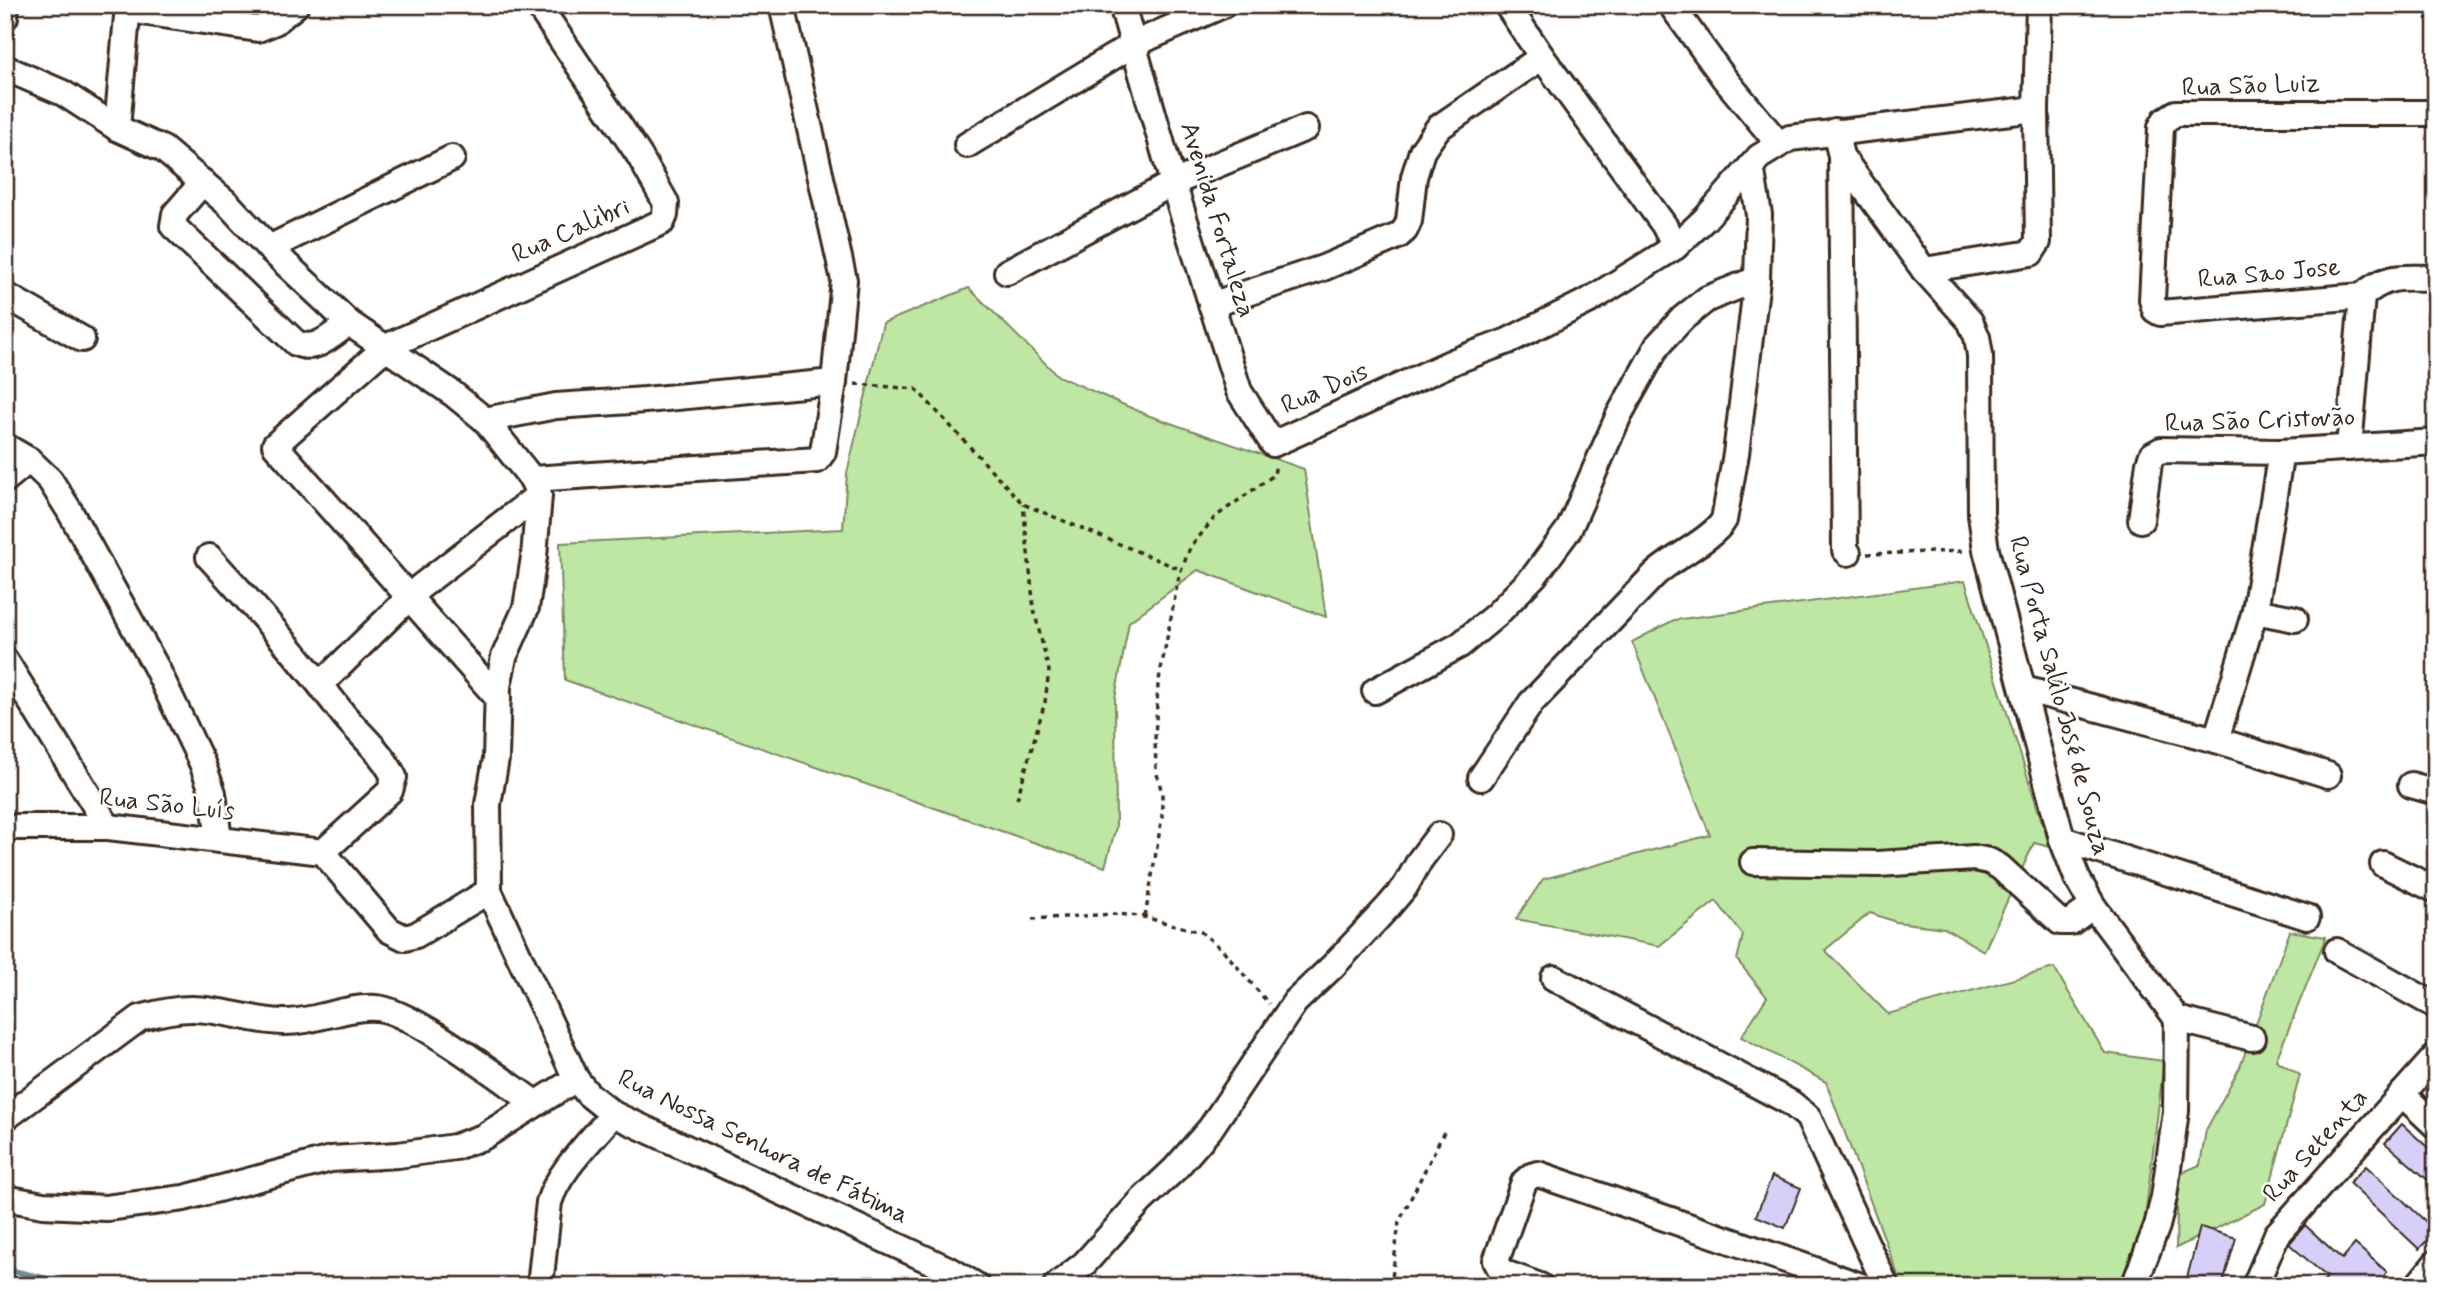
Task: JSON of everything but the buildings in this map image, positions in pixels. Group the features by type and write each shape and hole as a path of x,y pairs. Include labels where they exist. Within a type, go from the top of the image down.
{"street":[{"path":"5,17 6,5"},
{"path":"117,128 128,8 258,29 275,22 296,5"},
{"name":"Rua Calibri","path":"386,346 662,222 666,203 639,155 538,5"},
{"path":"321,684 420,587 536,487 817,460 822,452 834,382 844,280 782,5"},
{"name":"Avenida Fortaleza","path":"1122,5 1172,183 1238,391 1273,444"},
{"path":"967,145 1134,44 1223,5"},
{"path":"1507,5 1542,58 1664,225 1675,247"},
{"path":"1671,5 1724,78 1778,144 1790,138 1835,131 2036,108"},
{"path":"1924,270 2031,253 2038,242 2036,108 2039,5"},
{"path":"1211,305 1323,268 1398,236 1409,221 1414,177 1422,151 1438,128 1542,58"},
{"path":"5,68 63,93 117,128 163,149 228,204 269,248 349,323 386,346 485,420 536,487"},
{"name":"Rua São Luiz","path":"2152,300 2161,127 2165,120 2176,113 2436,113"},
{"path":"1007,272 1172,183 1306,128"},
{"name":"Rua Porta Salilo José de Souza","path":"1835,131 1841,156 1924,270 1970,321 1977,337 1980,355 1981,515 1986,550 2063,839 2077,878 2093,906 2178,1019"},
{"name":"Rua Dois","path":"1273,444 1529,331 1590,300 1675,247 1705,219 1751,166 1778,144"},
{"path":"1841,156 1848,553"},
{"path":"269,248 453,158"},
{"path":"1480,778 1531,704 1654,575 1668,562 1719,529 1724,520 1737,454 1757,279 1759,215 1751,166"},
{"path":"203,182 175,214 173,226 296,343 314,347 349,323"},
{"name":"Rua Sao Jose","path":"2152,300 2155,310 2160,313 2362,296 2382,280 2436,278"},
{"path":"1375,691 1460,645 1496,615 1535,575 1569,529 1619,415 1658,345 1683,318 1707,299 1757,279"},
{"path":"5,295 82,339"},
{"path":"2349,447 2362,296"},
{"path":"386,346 275,445 498,698"},
{"path":"485,420 556,406 834,382"},
{"name":"Rua São Cristovão","path":"2141,520 2149,463 2152,455 2161,450 2281,452 2436,442"},
{"path":"5,446 29,460 50,480 156,667 206,773 213,793 219,840"},
{"path":"2216,740 2255,611 2281,452"},
{"path":"5,480 29,460"},
{"name":"Rua Nossa Senhora de Fátima","path":"536,487 534,558 526,608 504,657 498,698 496,759 488,804 489,891 576,1079 613,1114 940,1265 977,1286"},
{"path":"209,557 281,635 388,765 394,776 390,790 323,852 388,930 405,938 416,935 489,891"},
{"path":"2255,611 2295,619"},
{"path":"5,660 53,733 108,827"},
{"path":"2024,689 2216,740 2328,775"},
{"path":"2411,785 2436,792"},
{"name":"Rua São Luís","path":"5,827 108,827 323,852"},
{"path":"1056,1286 1084,1264 1210,1129 1295,1002 1333,966 1397,897 1439,835"},
{"path":"2063,839 2307,916"},
{"path":"1752,862 1877,864 1974,858 2000,867 2060,922 2071,922 2093,906"},
{"path":"2383,864 2436,890"},
{"path":"2337,951 2436,1006"},
{"path":"1554,978 1791,1103 1808,1117 1886,1286"},
{"path":"5,1118 140,1018 166,1011 194,1009 282,1022 378,1007 405,1016 535,1103"},
{"path":"2134,1286 2157,1226 2164,1197 2176,1111 2178,1019 2252,1038"},
{"name":"Rua Setenta","path":"2255,1286 2277,1234 2436,1056"},
{"path":"5,1198 43,1205 106,1208 184,1198 331,1159 398,1155 455,1147 483,1137 576,1079"},
{"path":"2402,1094 2436,1126"},
{"path":"540,1286 552,1192 613,1114"},
{"path":"1540,1286 1502,1272 1496,1261 1524,1182 1538,1174 1861,1286"},
{"path":"2417,1286 2436,1264"}],"path":[{"path":"834,382 915,389 1023,504 1182,570"},
{"name":"Rua Dois","path":"1145,917 1162,817 1162,793 1156,770 1155,738 1158,685 1164,645 1182,570 1190,548 1215,517 1273,475 1277,456 1273,444"},
{"path":"1017,799 1045,702 1049,671 1034,610 1023,504"},
{"path":"1848,553 1986,550"},
{"path":"1032,919 1114,914 1145,917 1201,932 1223,950 1282,1019"},
{"path":"1391,1286 1399,1222 1444,1132"}],"green space":[{"path":"969,288 1058,376 1147,415 1304,469 1326,617 1198,570 1129,622 1115,699 1116,827 1105,867 565,680 560,543 843,529 847,473 883,323"},
{"path":"1965,581 2050,847 2034,843 1984,951 1944,928 1896,922 1870,913 1825,950 1888,1014 2054,968 2105,1053 2164,1061 2145,1218 2122,1286 1902,1286 1826,1082 1741,1037 1767,997 1737,960 1743,935 1716,901 1659,946 1516,919 1543,879 1710,835 1632,642 1674,620"},
{"path":"2290,931 2326,937 2276,1060 2300,1075 2265,1204 2176,1248 2178,1174 2200,1165 2206,1130 2240,1067"}],"waterway":[{"path":"5,1269 77,1286"}]}
